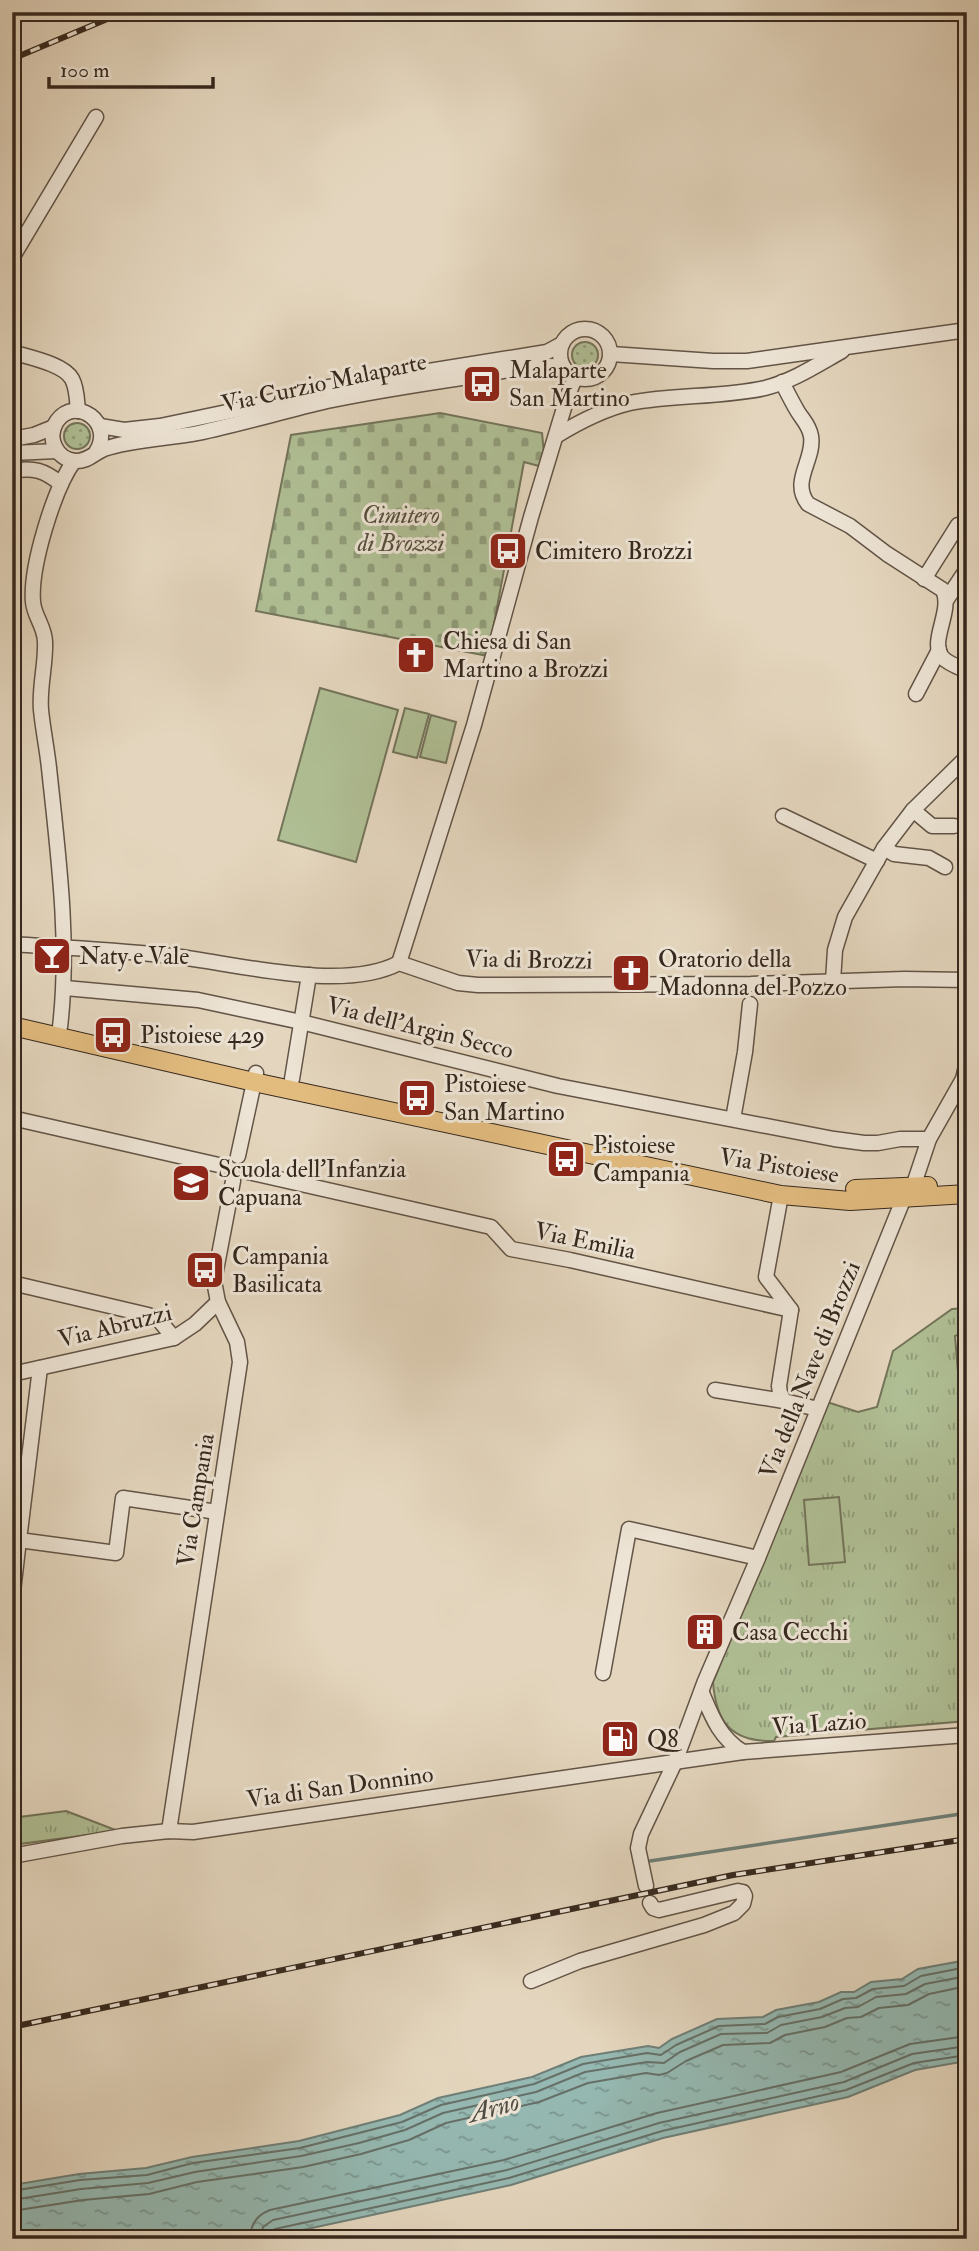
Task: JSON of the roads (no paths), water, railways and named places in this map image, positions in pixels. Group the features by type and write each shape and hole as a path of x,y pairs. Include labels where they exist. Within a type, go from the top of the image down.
{"main road":[{"name":"Via Pistoiese","path":"12,1017 255,1077 292,1079 782,1184 837,1190 967,1194"},
{"name":"Via Pistoiese","path":"12,1026 255,1077 781,1195 837,1201 967,1183"}],"street":[{"path":"12,258 96,117"},
{"name":"Via Curzio Malaparte","path":"100,426 124,430 198,419 323,388 535,354 554,349 573,332 589,329 604,337 611,354"},
{"path":"562,344 560,352 567,373 575,378 589,379 607,367 611,354 747,361 967,330"},
{"path":"556,436 607,410 631,403 744,392 782,382 803,374 848,347"},
{"path":"12,352 64,370 75,386 78,411"},
{"name":"Via Curzio Malaparte","path":"74,461 125,444 201,432 327,401 542,366 563,367"},
{"path":"12,944 169,956 309,975 368,974 399,963 484,692 531,517 575,378"},
{"path":"782,382 808,425 811,436 811,448 801,478 803,498 808,504 850,526 943,590 947,599"},
{"path":"60,1027 65,988 65,948 41,707 45,636 33,605 33,595 38,557 61,484 74,461 57,451 52,439 54,427 63,415 78,411 93,417 100,426 101,442 96,452"},
{"path":"12,439 34,435 54,427"},
{"path":"12,453 57,451"},
{"path":"12,471 34,468 61,484"},
{"path":"925,579 958,525"},
{"path":"967,569 947,599 939,638 942,658 967,671"},
{"path":"916,694 939,650"},
{"path":"833,981 834,955 845,917 881,855 913,810 967,757"},
{"path":"913,810 932,826 954,826"},
{"path":"783,816 881,855 929,858 945,867"},
{"name":"Via di Brozzi","path":"399,963 467,984 750,993 833,981 967,980"},
{"path":"292,1079 309,975"},
{"name":"Via dell'Argin Secco","path":"65,988 198,1000 302,1022 558,1086 864,1143 929,1139"},
{"path":"733,1119 745,1052 750,993"},
{"name":"Via della Nave di Brozzi","path":"646,1886 638,1848 641,1834 675,1762 929,1139 963,1079 967,1062"},
{"path":"238,1156 255,1077"},
{"path":"12,1118 223,1166"},
{"path":"238,1156 245,1160 248,1172 244,1178 233,1181 224,1174 223,1166 231,1157 238,1156"},
{"name":"Via Emilia","path":"248,1172 491,1227 511,1249 791,1310"},
{"name":"Via Campania","path":"169,1831 240,1363 237,1342 215,1291 215,1272 233,1181"},
{"path":"781,1195 766,1277 791,1310 779,1386 784,1401"},
{"path":"12,1283 148,1315 159,1319 174,1338"},
{"name":"Via Abruzzi","path":"12,1374 174,1338 195,1324 218,1302"},
{"path":"12,1600 40,1368"},
{"path":"715,1390 818,1409"},
{"path":"19,1540 116,1553 123,1498 217,1512"},
{"path":"603,1673 629,1529 758,1558"},
{"path":"702,1693 722,1734 743,1752"},
{"name":"Via Lazio","path":"675,1762 743,1752 967,1735"},
{"name":"Via di San Donnino","path":"12,1856 122,1836 169,1831 193,1832 675,1762"},
{"path":"531,1981 580,1961 704,1925 734,1913 743,1905 745,1896 738,1891 659,1910 652,1906"}],"water":[{"name":"Arno","path":"967,1960 967,2061 915,2070 848,2097 663,2138 511,2185 261,2239 12,2239 12,2185 79,2174 146,2168 192,2157 299,2141 400,2115 438,2098 532,2077 581,2057 648,2046 659,2048 672,2039 717,2019 763,2017 776,2010 819,2002 841,1992 854,1992 871,1982 902,1979 918,1969"}],"waterway":[{"path":"650,1861 967,1813"}],"railway":[{"path":"12,59 124,12"},
{"path":"12,2027 733,1875 967,1839"}],"place":[{"name":"Malaparte San Martino","path":"482,384"},
{"name":"Cimitero Brozzi","path":"508,551"},
{"name":"Chiesa di San Martino a Brozzi","path":"416,655"},
{"name":"Naty e Vale","path":"52,956"},
{"name":"Oratorio della Madonna del Pozzo","path":"631,973"},
{"name":"Pistoiese 429","path":"113,1035"},
{"name":"Pistoiese San Martino","path":"417,1098"},
{"name":"Pistoiese Campania","path":"566,1159"},
{"name":"Scuola dell’Infanzia Capuana","path":"191,1183"},
{"name":"Campania Basilicata","path":"205,1270"},
{"name":"Casa Cecchi","path":"705,1632"},
{"name":"Q8","path":"620,1739"}],"park label":[{"name":"Cimitero di Brozzi","path":"401,529"}]}
